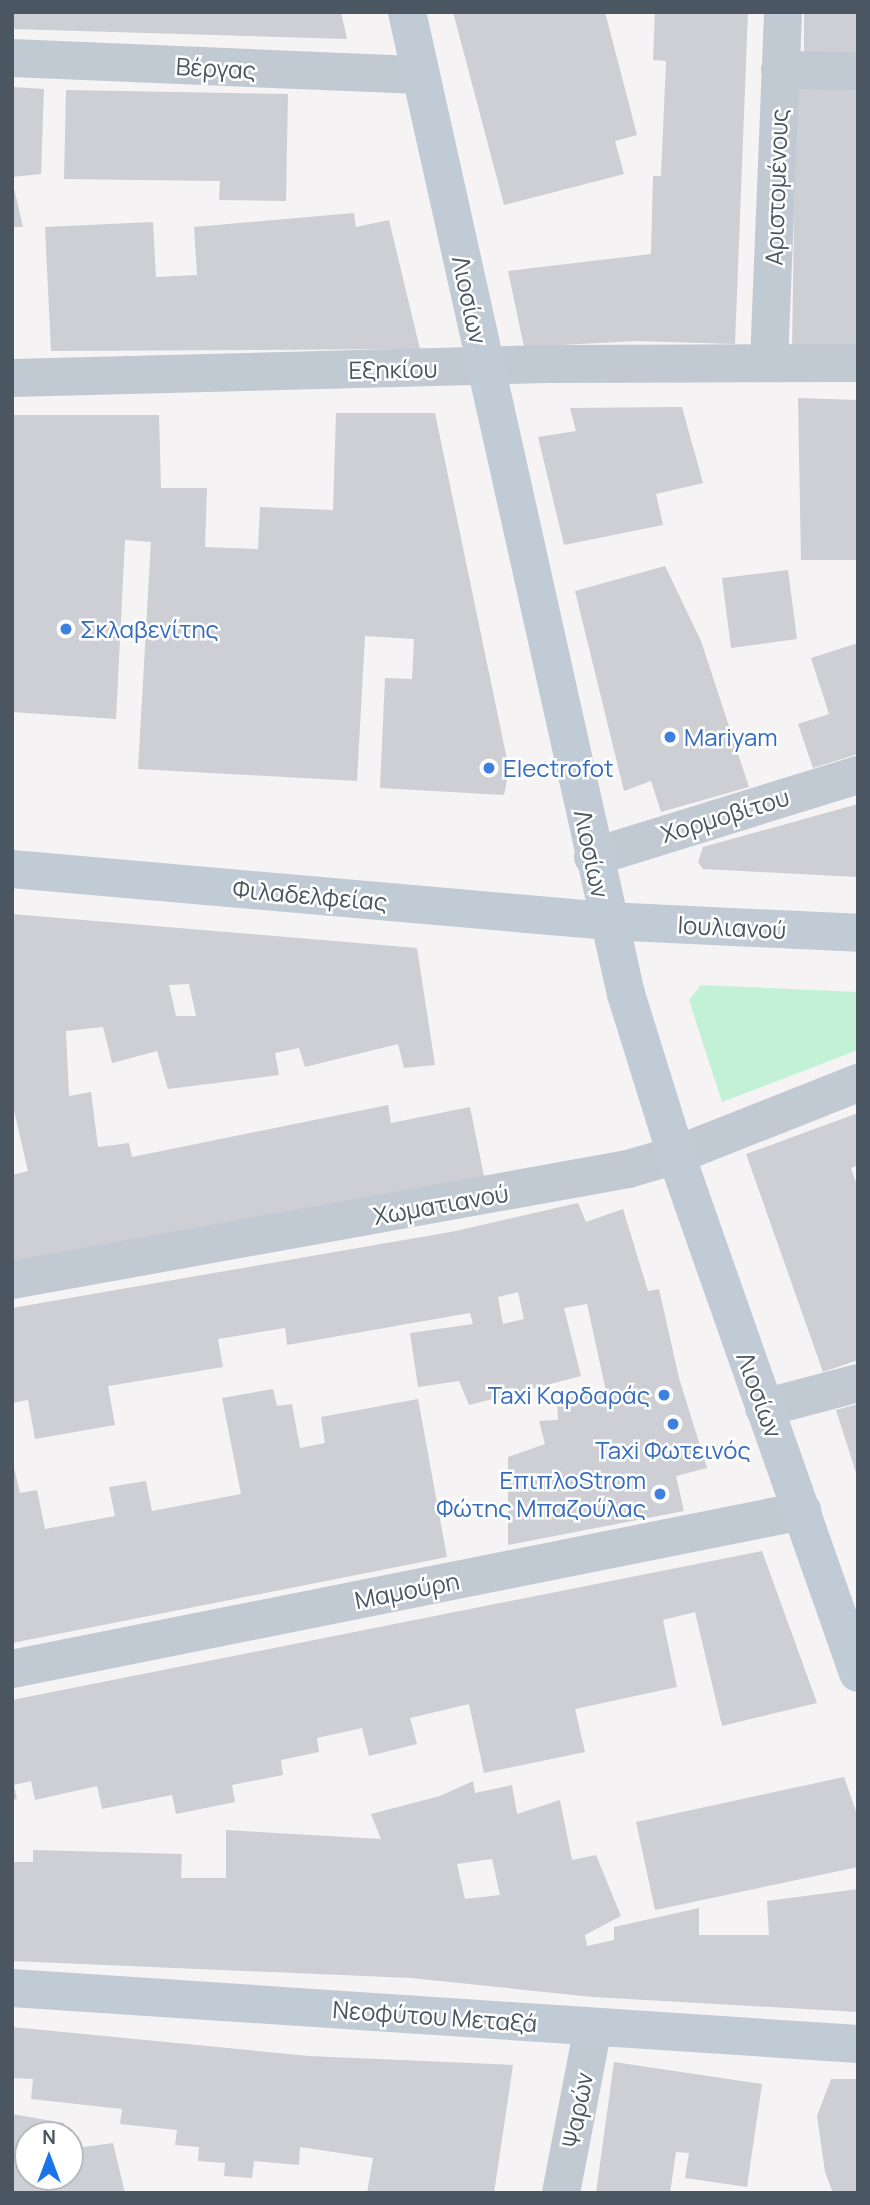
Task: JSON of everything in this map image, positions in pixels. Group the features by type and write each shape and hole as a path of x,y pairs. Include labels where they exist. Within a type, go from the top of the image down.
{"main road":[{"name":"Λιοσίων","path":"407,12 607,921 676,1155 858,1673"},
{"name":"Φιλαδελφείας","path":"12,869 607,921"},
{"name":"Ιουλιανού","path":"607,921 858,933"},
{"name":"Νεοφύτου Μεταξά","path":"12,1988 858,2044"}],"street":[{"name":"Αριστομένους","path":"769,362 783,12"},
{"name":"Βέργας","path":"12,58 421,75"},
{"path":"780,70 858,71"},
{"name":"Εξηκίου","path":"12,378 484,365 858,363"},
{"name":"Χορμοβίτου","path":"593,857 858,775"},
{"name":"Χωματιανού","path":"12,1280 603,1175 676,1155 858,1083"},
{"path":"764,1408 858,1383"},
{"name":"Μαμούρη","path":"12,1669 802,1511"},
{"name":"Ψαρών","path":"561,2193 593,2026"}],"green space":[{"path":"701,985 858,992 858,1050 722,1102 689,1000"}],"building":[{"path":"12,12 341,12 347,39 12,29"},
{"path":"453,12 605,12 637,135 615,141 624,174 504,205"},
{"path":"655,12 748,12 735,344 636,341 524,347 508,271 651,254 653,176 661,176 666,61 653,60"},
{"path":"804,12 858,12 858,58 804,58"},
{"path":"12,87 44,89 41,174 12,177"},
{"path":"796,88 858,88 858,352 792,351"},
{"path":"66,90 288,94 286,201 219,200 220,181 64,179"},
{"path":"13,184 23,227 12,227"},
{"path":"354,213 356,227 389,220 420,349 51,351 45,227 153,222 156,277 197,275 194,227"},
{"path":"798,398 858,400 858,560 801,560"},
{"path":"682,407 703,483 656,494 663,525 564,545 538,437 576,431 570,408"},
{"path":"336,413 435,413 509,769 504,795 380,788 385,678 412,679 414,639 365,636 357,781 138,769 151,542 125,540 116,719 12,712 12,415 159,415 161,488 207,488 205,547 258,549 260,507 333,510"},
{"path":"665,566 701,641 749,787 661,812 651,781 624,791 575,591"},
{"path":"788,570 797,639 731,648 722,578"},
{"path":"858,643 858,754 813,768 798,724 829,714 811,658"},
{"path":"858,804 858,877 703,869 698,862 703,847"},
{"path":"12,914 417,948 435,1065 404,1068 398,1044 305,1067 299,1048 275,1053 279,1075 168,1089 157,1051 112,1063 103,1027 66,1031 69,1096 91,1092 98,1147 129,1143 132,1157 388,1105 391,1123 470,1107 485,1181 12,1270 12,1175 28,1171 12,1102","holes":["189,984 196,1016 176,1016 169,985"]},
{"path":"858,1113 858,1165 851,1168 858,1188 858,1360 823,1372 746,1154"},
{"path":"578,1203 586,1222 623,1209 648,1291 659,1289 679,1378 707,1468 676,1476 684,1511 508,1545 508,1457 545,1444 539,1421 558,1420 557,1400 606,1391 587,1304 564,1308 581,1376 469,1405 459,1381 418,1387 410,1333 473,1324 470,1313 287,1345 285,1328 218,1339 223,1367 108,1386 115,1425 35,1439 28,1400 12,1403 12,1308 456,1231","holes":["518,1292 524,1319 503,1324 498,1297"]},
{"path":"273,1389 277,1406 292,1404 300,1448 325,1443 321,1417 418,1399 447,1557 12,1643 12,1459 20,1493 37,1490 45,1529 115,1516 109,1487 146,1481 152,1511 241,1494 222,1398"},
{"path":"858,1404 858,1476 857,1476 836,1410"},
{"path":"762,1551 817,1703 722,1726 695,1612 663,1620 677,1687 575,1709 585,1752 484,1773 469,1704 410,1718 417,1744 369,1756 362,1728 317,1738 319,1752 281,1760 283,1775 232,1785 235,1802 176,1814 172,1795 102,1809 97,1786 35,1800 31,1781 14,1785 17,1799 12,1800 12,1700"},
{"path":"844,1777 858,1817 858,1867 655,1910 636,1822"},
{"path":"473,1781 475,1793 512,1785 517,1814 560,1800 572,1860 596,1855 621,1916 585,1935 587,1946 614,1940 614,1927 699,1908 699,1935 769,1935 767,1901 858,1889 858,2012 593,1997 411,1978 12,1961 12,1862 33,1862 33,1850 182,1854 181,1878 226,1878 226,1830 381,1839 371,1814 440,1796","holes":["492,1859 500,1895 465,1899 457,1864"]},
{"path":"12,2027 309,2056 513,2065 494,2193 367,2193 373,2158 300,2147 299,2165 254,2161 252,2178 224,2176 225,2163 198,2161 199,2147 175,2145 177,2130 120,2124 122,2109 31,2099 33,2079 12,2078"},
{"path":"614,2062 762,2084 747,2187 685,2178 689,2153 676,2152 670,2193 596,2193"},
{"path":"831,2079 858,2079 858,2193 833,2193 825,2172 817,2116"},
{"path":"12,2114 52,2121 14,2121 14,2191 84,2191 84,2147 113,2143 125,2193 12,2193"}],"place":[{"name":"Σκλαβενίτης","path":"66,629"},
{"name":"Mariyam","path":"670,737"},
{"name":"Electrofot","path":"489,768"},
{"name":"Taxi Καρδαράς","path":"664,1395"},
{"name":"Taxi Φωτεινός","path":"673,1424"},
{"name":"ΕπιπλοStrom Φώτης Μπαζούλας","path":"660,1494"}]}
